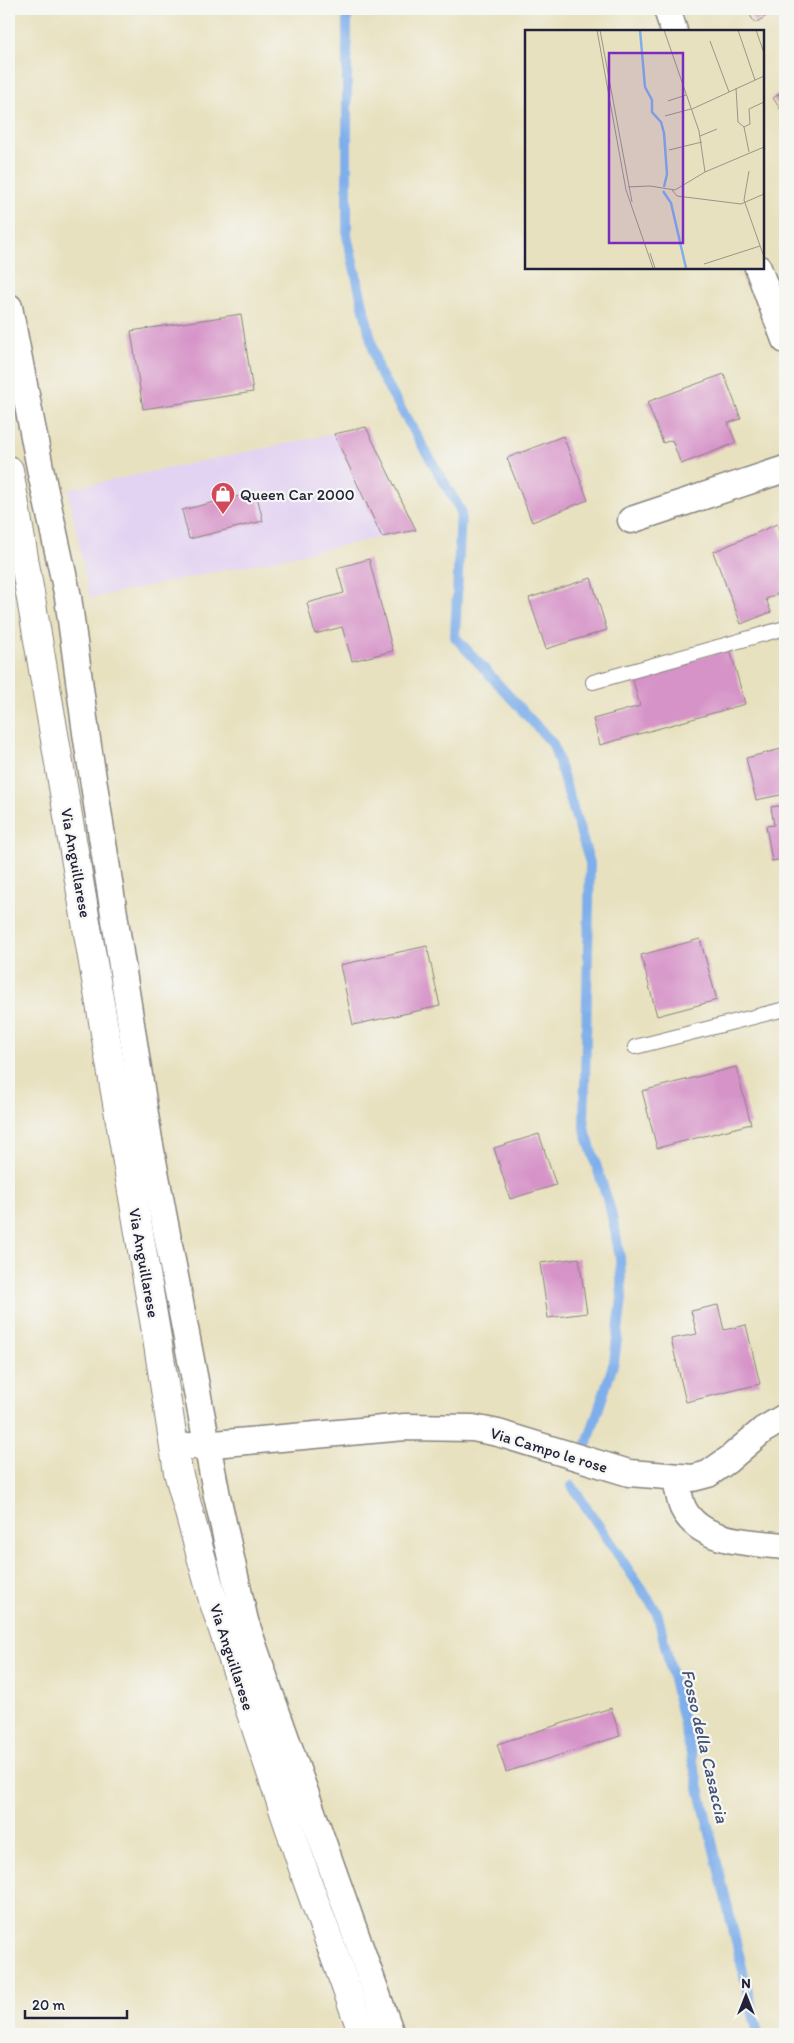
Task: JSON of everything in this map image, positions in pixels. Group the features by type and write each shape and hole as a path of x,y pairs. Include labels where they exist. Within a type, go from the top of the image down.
{"main road":[{"name":"Via Anguillarese","path":"9,470 178,1472 213,1600 305,1873 363,2034"}],"street":[{"path":"667,9 674,30"},
{"path":"758,269 785,340"},
{"path":"9,307 41,473 68,597 86,733 149,1140 207,1444 246,1621 391,2034"},
{"path":"631,520 785,469"},
{"name":"Via Campo le rose","path":"174,1447 405,1427 473,1428 525,1440 629,1473 693,1478 708,1474 728,1460 763,1430 785,1417"},
{"path":"676,1478 683,1508 705,1531 729,1539 785,1546"}],"lane":[{"path":"593,682 785,628"},
{"path":"635,1047 785,1009"}],"shaded area":[{"path":"366,427 416,530 90,598 68,489"}],"building":[{"path":"746,9 778,9 755,23"},
{"path":"785,90 785,116 773,98"},
{"path":"241,314 253,392 143,409 131,331"},
{"path":"724,374 741,419 728,423 736,443 681,464 672,440 663,443 647,402"},
{"path":"366,427 416,530 382,537 334,434"},
{"path":"563,436 588,500 532,522 507,458"},
{"name":"Queen Car 2000","path":"256,492 263,521 189,539 182,510"},
{"path":"777,524 785,544 785,591 766,599 771,612 741,624 713,552"},
{"path":"369,559 393,651 352,661 342,627 315,634 307,603 344,593 337,568"},
{"path":"591,578 607,630 546,649 529,598"},
{"path":"730,649 745,704 600,745 593,719 640,706 632,677"},
{"path":"785,748 785,794 756,800 746,758"},
{"path":"785,805 785,859 772,861 766,826 774,825 771,807"},
{"path":"700,939 717,1000 657,1016 641,955"},
{"path":"427,946 440,1006 353,1025 340,965"},
{"path":"736,1067 751,1124 657,1148 642,1091"},
{"path":"539,1134 556,1185 510,1199 494,1148"},
{"path":"579,1258 587,1313 548,1318 540,1263"},
{"path":"718,1305 724,1330 746,1325 760,1384 686,1402 671,1339 697,1334 691,1311"},
{"path":"611,1708 620,1736 506,1772 497,1744"}],"waterway":[{"path":"347,9 347,236 378,370 461,511 455,637 553,744 590,863 584,1127 610,1208 615,1230 620,1258 622,1299 614,1362 587,1444"},
{"name":"Fosso della Casaccia","path":"572,1486 657,1612 758,2034"}],"place":[{"name":"Queen Car 2000","path":"223,515"}]}
